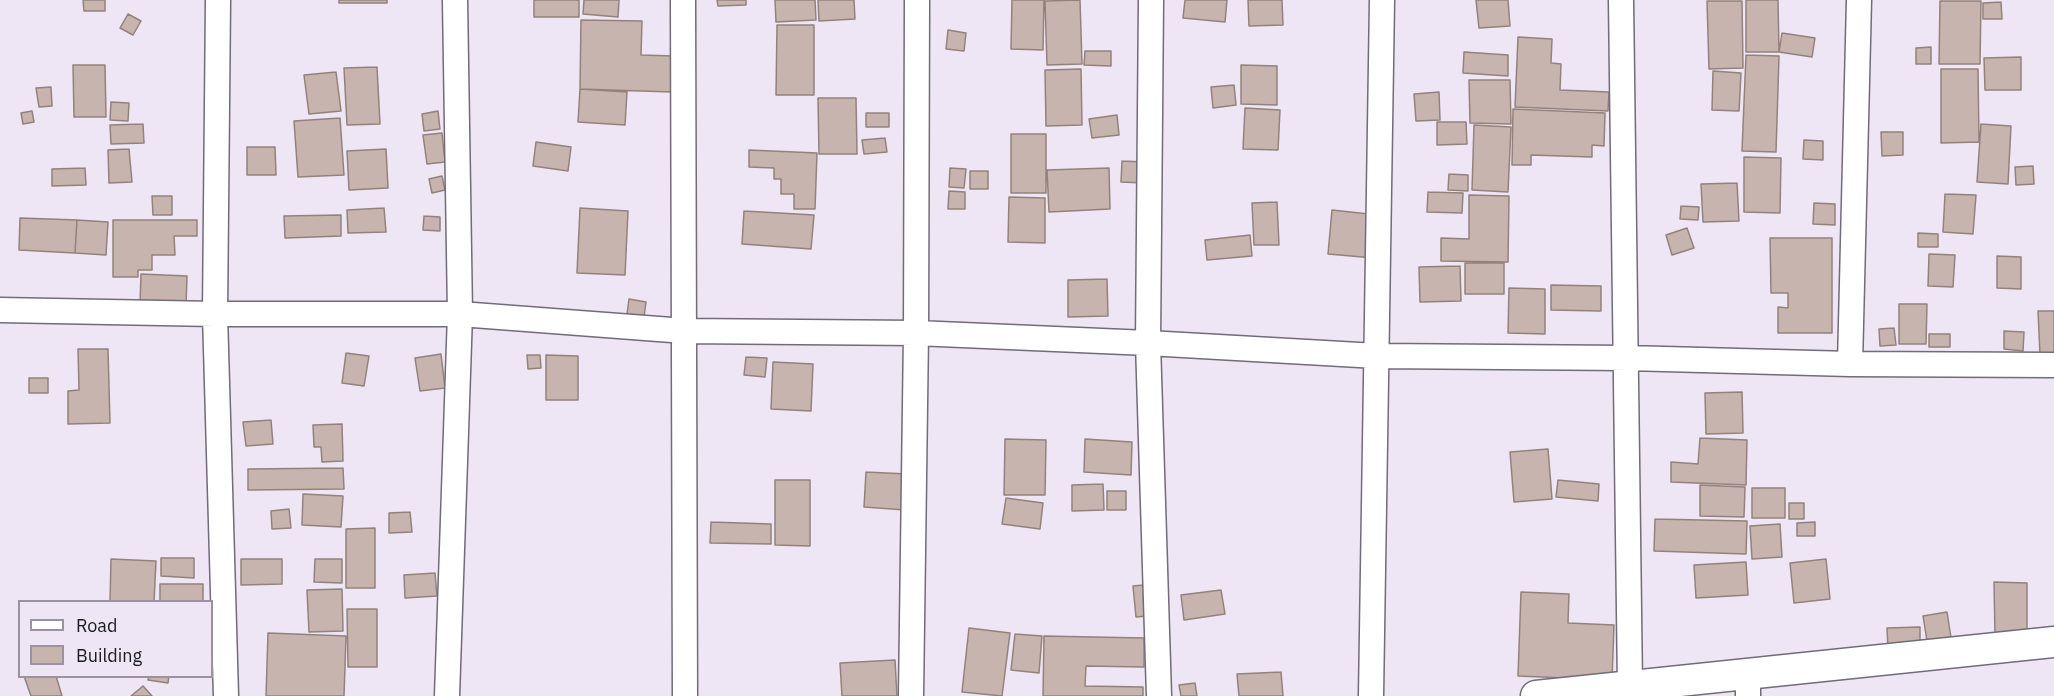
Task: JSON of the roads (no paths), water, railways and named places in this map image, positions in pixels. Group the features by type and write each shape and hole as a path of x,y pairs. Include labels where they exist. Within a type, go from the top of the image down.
{"street":[{"path":"218,0 215,314 226,696"},
{"path":"447,696 460,315 455,0"},
{"path":"683,0 686,696"},
{"path":"911,696 916,333 917,0"},
{"path":"1151,0 1148,343 1159,696"},
{"path":"1371,696 1382,0"},
{"path":"1621,0 1630,686"},
{"path":"1850,364 1858,0"},
{"path":"0,310 460,315 685,331 916,333 1377,356 2054,365"},
{"path":"1536,696 1630,686 1748,685 2054,642"}]}
